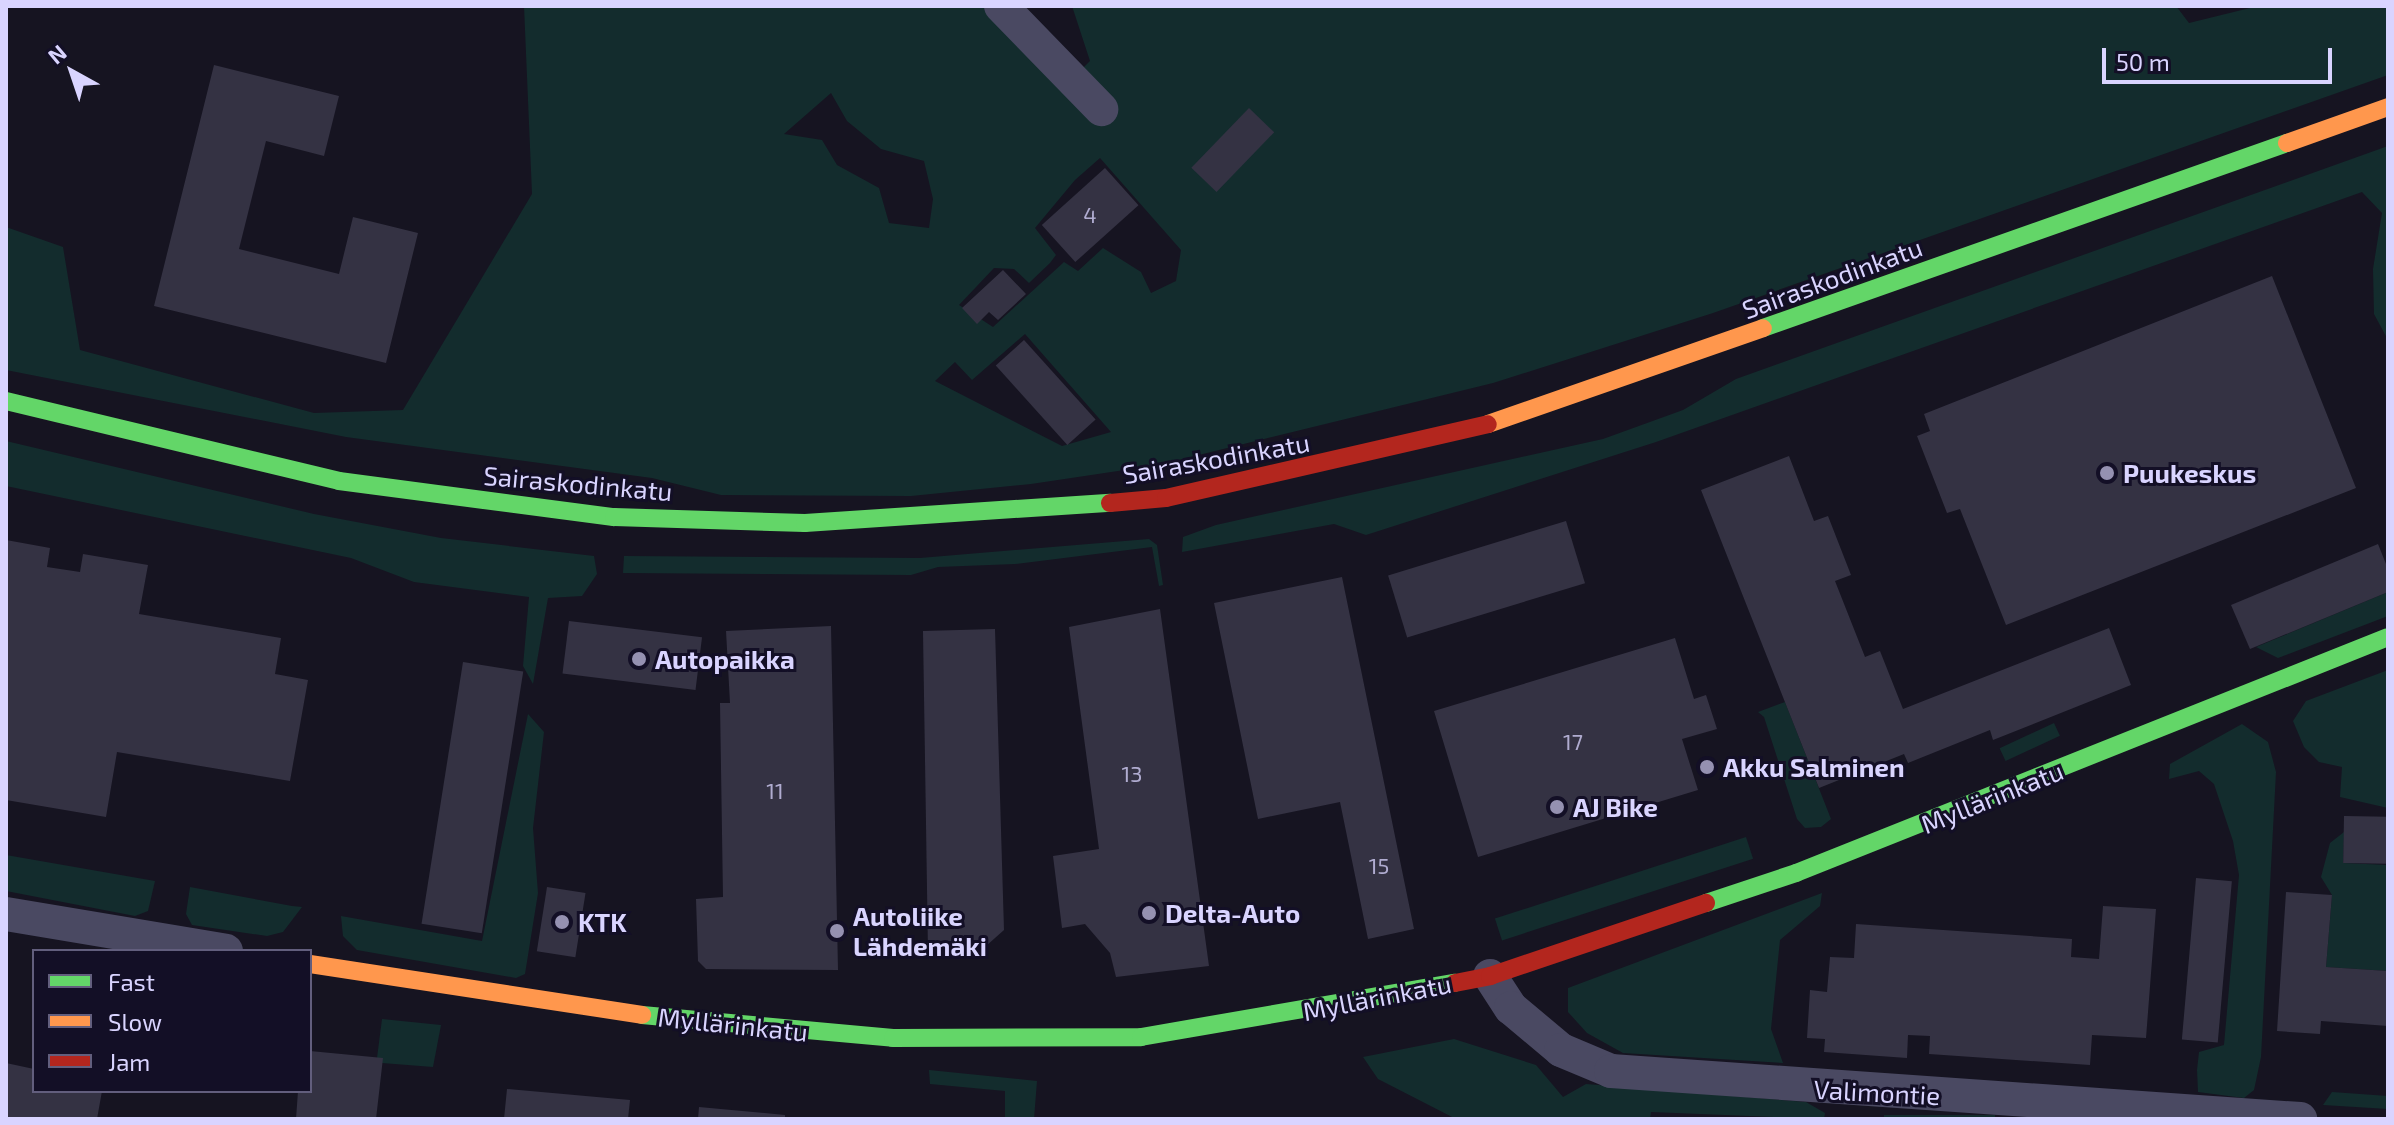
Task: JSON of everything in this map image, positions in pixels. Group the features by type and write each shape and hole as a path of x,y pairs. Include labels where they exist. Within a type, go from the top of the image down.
{"main road":[{"name":"Sairaskodinkatu","path":"6,401 339,481 614,517 805,523 899,520 1166,498 1503,420 2388,107"},
{"name":"Myllärinkatu","path":"312,964 636,1014 893,1038 1141,1037 1329,1008 1490,976 1796,873 2388,637"}],"street":[{"path":"1001,6 1101,109"},
{"path":"6,914 214,949"},
{"name":"Valimontie","path":"1490,976 1511,1008 1561,1050 1611,1071 2300,1119"}],"green space":[{"path":"524,6 983,6 1063,88 1090,61 1072,6 2176,6 2189,23 2258,6 2388,6 2388,75 1713,313 1493,383 1158,465 1031,484 911,496 721,495 652,478 346,437 6,370 6,227 63,247 80,350 314,413 403,410 532,194","holes":["831,93 847,121 881,149 924,161 933,199 929,228 889,223 879,188 837,165 822,140 784,134","1100,158 1181,250 1176,281 1151,293 1141,272 1103,248 1078,271 1064,262 993,327 959,305 994,268 1014,269 1029,283 1050,263 1056,255 1035,228 1075,180","1025,334 1111,432 1062,446 935,381 955,362 972,380"]},
{"path":"2388,146 2388,340 2374,314 2373,269 2382,213 2362,192 1656,442 1366,535 1334,524 1182,552 1183,537 1216,525 1603,439 1683,410 1736,379"},
{"path":"6,441 314,514 441,538 594,556 597,574 582,596 548,598 533,684 523,666 529,597 414,582 351,558 6,486"},
{"path":"1149,539 1157,545 1163,585 1159,586 1152,547 1015,564 938,567 911,575 623,573 624,556 920,558"},
{"path":"2388,592 2388,616 2278,658 2256,647"},
{"path":"2388,670 2388,808 2340,797 2342,767 2319,762 2304,747 2293,721 2306,701"},
{"path":"1785,702 1831,819 1821,827 1805,828 1797,819 1764,717 1758,712"},
{"path":"528,714 544,732 533,828 538,893 525,974 516,978 357,950 343,936 341,916 482,941"},
{"path":"2054,723 2060,736 2006,761 2000,748"},
{"path":"2242,724 2268,742 2276,772 2261,1057 2254,1090 2244,1098 2198,1092 2197,1070 2199,1052 2224,1045 2239,875 2233,841 2214,784 2199,771 2169,779 2170,764"},
{"path":"2344,832 2343,863 2388,865 2388,971 2326,967 2332,895 2321,877 2330,843"},
{"path":"1746,837 1753,859 1502,940 1495,919"},
{"path":"6,855 155,881 148,911 135,916 6,891"},
{"path":"190,887 302,907 283,932 267,936 192,925 186,914"},
{"path":"1822,893 1820,906 1780,940 1771,1029 1783,1063 1623,1053 1587,1033 1568,1012 1568,988"},
{"path":"382,1019 441,1025 433,1067 382,1063 377,1058"},
{"path":"1454,1039 1536,1065 1563,1097 1586,1084 1806,1102 1825,1113 1824,1119 1651,1112 1650,1119 1456,1119 1378,1079 1363,1057"},
{"path":"929,1070 1037,1081 1034,1119 1005,1119 1005,1091 930,1084"},
{"path":"2332,1092 2388,1096 2388,1109 2323,1105"},
{"path":"1884,1115 1995,1115 1995,1119 1884,1119"}],"building":[{"path":"214,65 339,96 324,156 266,141 239,249 339,274 353,217 418,233 386,363 154,306"},
{"path":"1249,108 1274,132 1217,192 1191,168"},
{"path":"1105,168 1138,205 1075,262 1042,225"},
{"path":"1003,270 1026,294 998,320 989,312 977,324 962,308"},
{"path":"2272,276 2356,488 2006,625 1960,509 1947,513 1917,436 1930,431 1924,414"},
{"path":"1024,340 1096,420 1067,445 996,365"},
{"path":"1789,456 1814,521 1828,516 1851,575 1835,581 1865,657 1880,651 1903,709 2109,628 2131,685 1993,740 1990,730 1908,763 1904,754 1819,788 1701,490"},
{"path":"1566,521 1585,583 1407,638 1388,575"},
{"path":"6,540 50,548 47,567 80,572 83,554 148,565 139,614 281,638 275,674 308,680 290,781 117,752 106,817 6,800"},
{"path":"2378,544 2388,569 2388,592 2250,649 2231,605"},
{"path":"1342,577 1414,929 1368,939 1340,802 1258,819 1214,603"},
{"path":"1160,609 1209,966 1116,977 1110,953 1085,924 1062,928 1053,856 1099,849 1069,627"},
{"path":"569,621 702,637 696,690 563,674"},
{"path":"831,626 838,970 706,969 698,961 696,899 723,897 720,703 730,703 726,631"},
{"path":"995,629 1004,930 977,954 928,952 923,631"},
{"path":"1675,638 1694,699 1706,695 1717,729 1682,739 1698,790 1478,857 1434,711"},
{"path":"463,662 523,672 482,933 422,924"},
{"path":"2344,816 2388,817 2387,864 2343,863"},
{"path":"2196,878 2232,881 2218,1043 2182,1039"},
{"name":"KTK","path":"547,887 586,893 575,957 537,951"},
{"path":"2286,892 2332,895 2326,967 2388,971 2388,1026 2321,1021 2320,1034 2277,1031"},
{"path":"2103,906 2156,909 2146,1038 2092,1035 2090,1065 1929,1054 1930,1036 1908,1035 1907,1058 1824,1052 1825,1039 1807,1038 1810,990 1827,992 1830,957 1854,958 1856,924 2072,939 2071,957 2099,959"},
{"path":"312,1051 383,1058 376,1119 296,1119 298,1093 312,1093"},
{"path":"6,1063 32,1069 32,1093 102,1093 97,1119 6,1119"},
{"path":"507,1089 630,1100 628,1119 504,1119"},
{"path":"699,1107 785,1115 785,1119 698,1119"}],"traffic: fast":[{"path":"1763,328 2287,143"},
{"path":"6,401 339,481 614,517 805,523 1110,503"},
{"path":"1706,903 1796,873 2388,637"},
{"path":"642,1015 893,1038 1141,1037 1455,983"}],"traffic: slow":[{"path":"2287,143 2388,107"},
{"path":"1488,424 1763,328"},
{"path":"312,964 642,1015"}],"traffic: jam":[{"path":"1110,503 1166,498 1488,424"},
{"path":"1455,983 1490,976 1706,903"}],"place":[{"name":"Puukeskus","path":"2107,473"},
{"name":"Autopaikka","path":"639,659"},
{"name":"Akku Salminen","path":"1707,767"},
{"name":"AJ Bike","path":"1557,807"},
{"name":"Delta-Auto","path":"1149,913"},
{"name":"KTK","path":"562,922"},
{"name":"Autoliike Lähdemäki","path":"837,931"}]}
